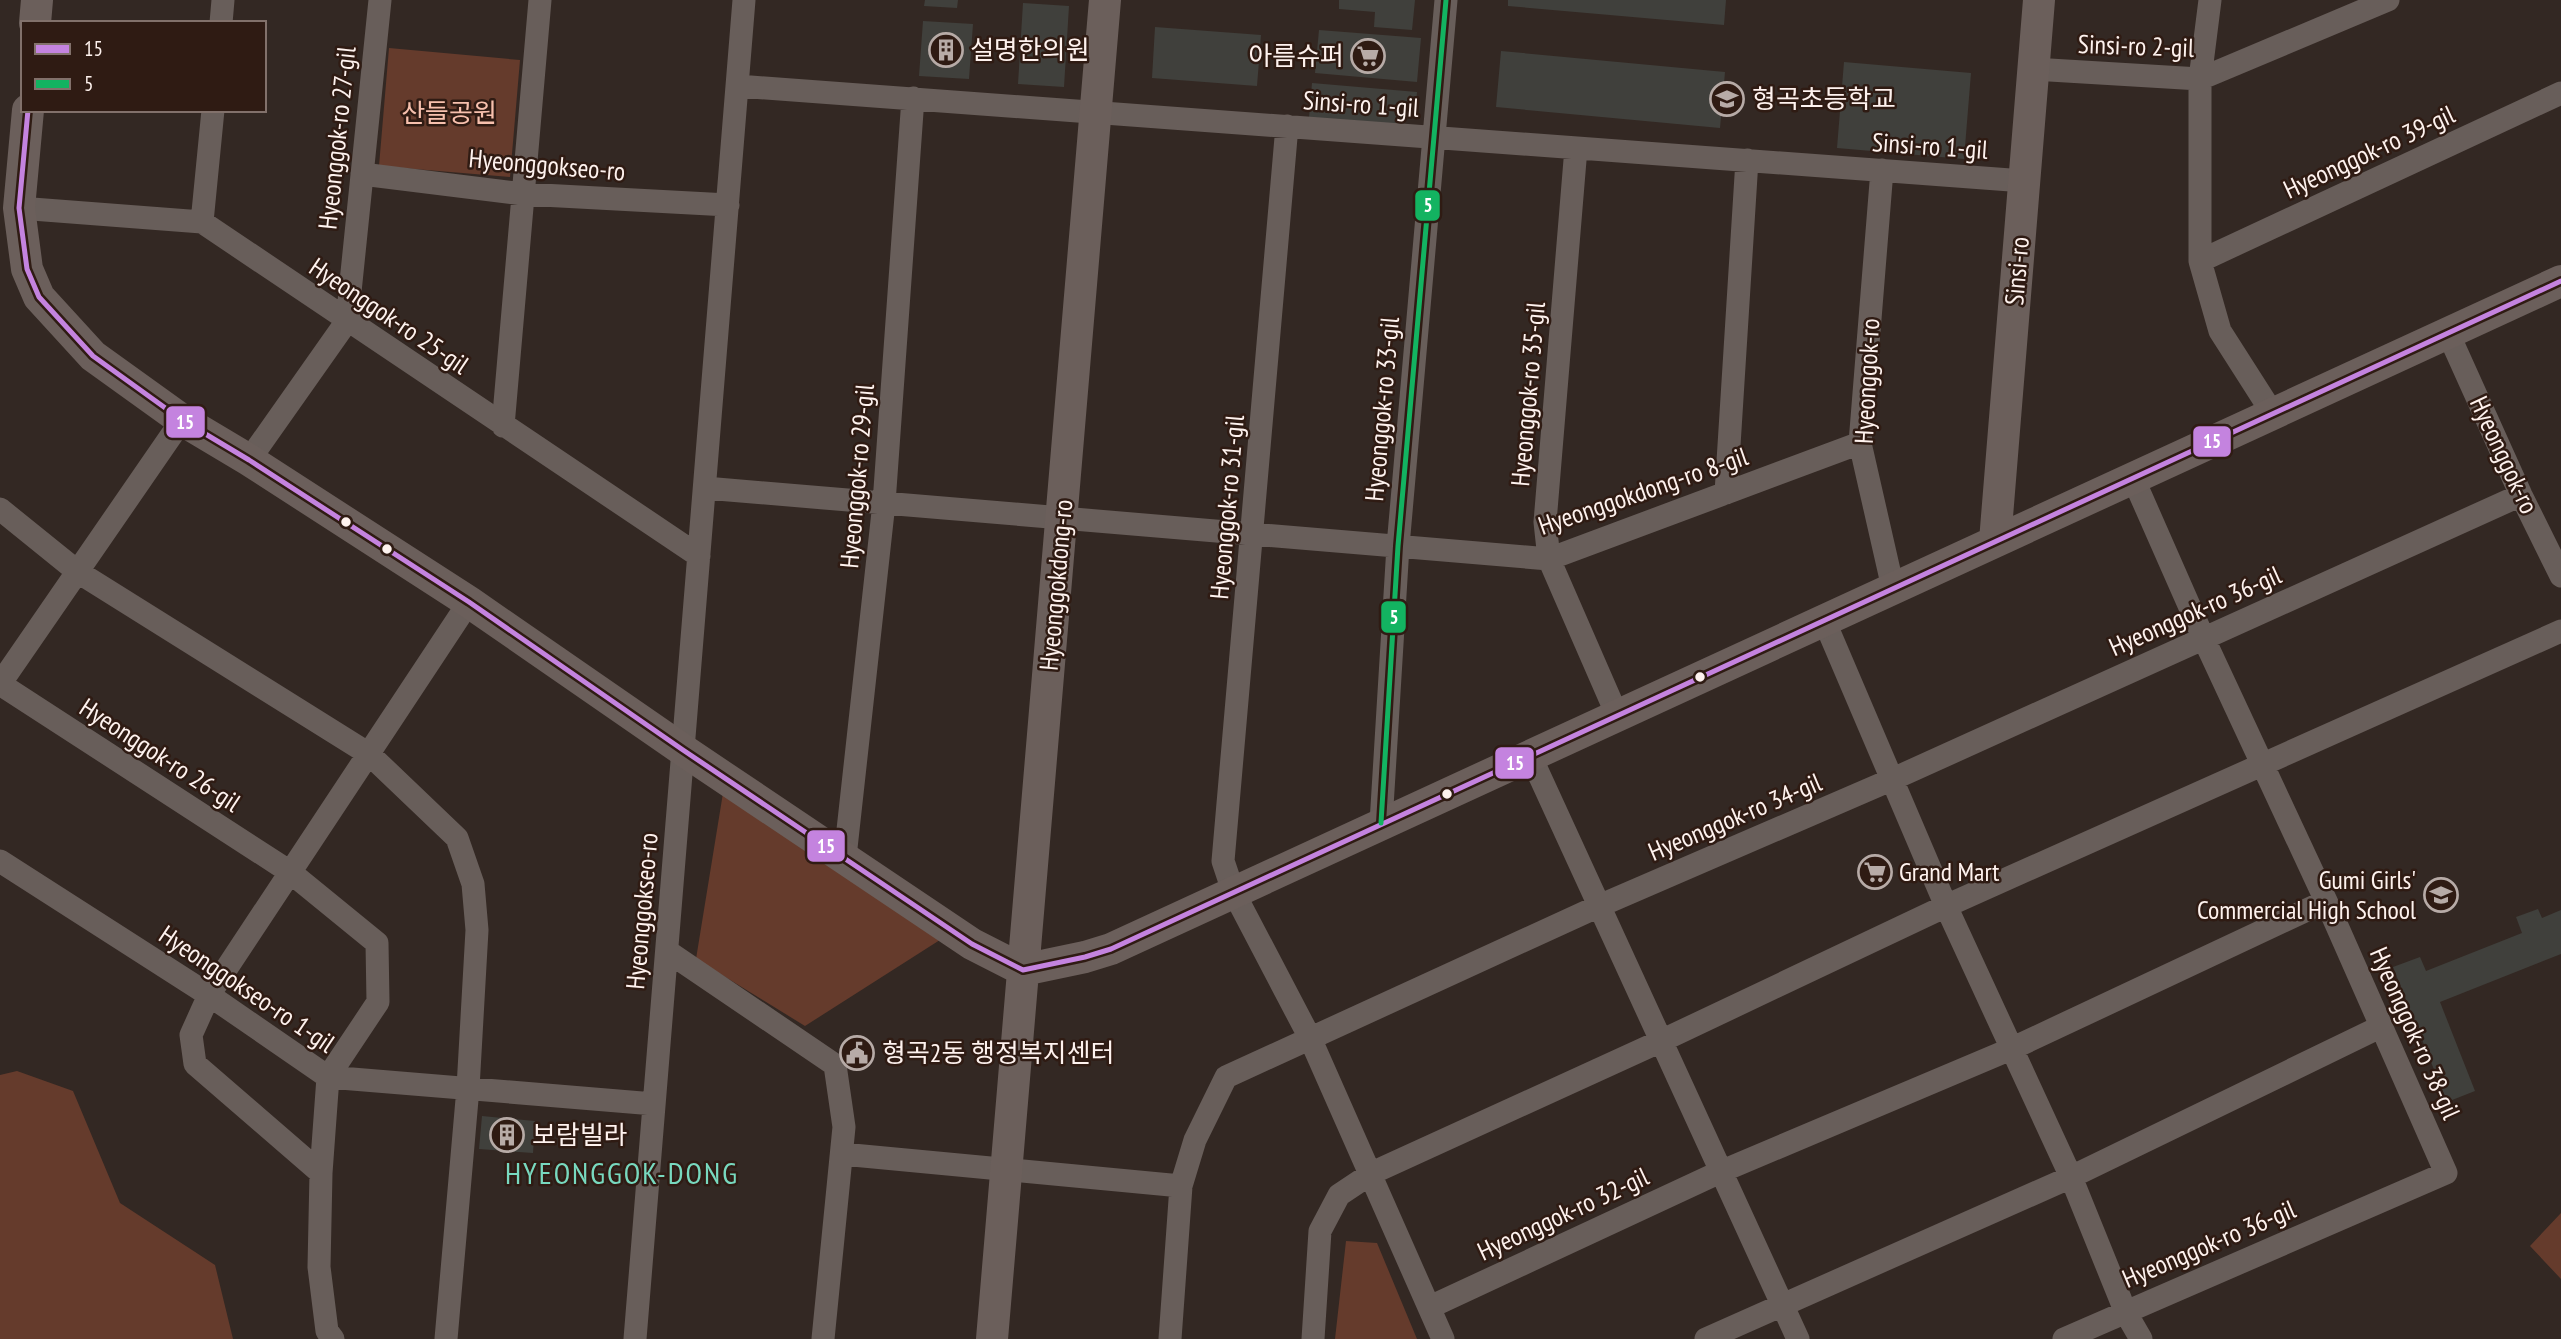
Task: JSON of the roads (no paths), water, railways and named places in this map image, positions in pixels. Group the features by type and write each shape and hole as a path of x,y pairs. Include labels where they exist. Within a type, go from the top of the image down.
{"street":[{"path":"35,21 37,0"},
{"path":"221,21 223,0"},
{"name":"Hyeonggok-ro 27-gil","path":"249,460 347,321 380,0"},
{"path":"503,426 540,0"},
{"name":"Hyeonggokseo-ro","path":"635,1339 744,0"},
{"name":"Hyeonggokdong-ro","path":"992,1339 1105,0"},
{"name":"Hyeonggok-ro 33-gil","path":"1381,823 1398,546 1446,0"},
{"name":"Sinsi-ro","path":"1995,541 2039,0"},
{"path":"2210,0 2200,79 2200,261 2220,331 2273,414"},
{"name":"Sinsi-ro 2-gil","path":"2033,69 2200,79 2388,0"},
{"path":"737,86 1096,112"},
{"name":"Hyeonggok-ro 39-gil","path":"2200,261 2561,93"},
{"name":"Hyeonggok-ro 29-gil","path":"845,857 884,503 913,99"},
{"path":"27,112 9,208 38,297 93,356 183,421 249,460 469,602 972,944 1023,970 1111,949 2561,281"},
{"path":"202,222 212,112"},
{"name":"Sinsi-ro 1-gil","path":"1096,112 2024,181"},
{"name":"Hyeonggok-ro 31-gil","path":"1233,891 1223,861 1287,127"},
{"name":"Hyeonggok-ro 35-gil","path":"1576,148 1545,522 1549,559 1617,715"},
{"path":"1726,493 1747,160"},
{"name":"Hyeonggok-ro","path":"1882,170 1860,443 1894,588"},
{"name":"Hyeonggokseo-ro","path":"362,174 523,194 728,205"},
{"name":"Hyeonggok-ro 25-gil","path":"9,208 202,222 699,556"},
{"name":"Hyeonggok-ro","path":"2448,333 2521,495 2561,576"},
{"name":"Hyeonggok-ro 26-gil","path":"183,421 0,684 290,873 377,943 378,1002 328,1077"},
{"name":"Hyeonggokdong-ro 8-gil","path":"1062,518 1549,559 1860,443"},
{"name":"Hyeonggok-ro 38-gil","path":"2133,478 2203,637 2326,901 2446,1173"},
{"path":"705,488 1062,518"},
{"name":"Hyeonggok-ro 36-gil","path":"1893,779 2521,495"},
{"path":"0,509 78,572 369,754 457,838 473,884 477,930 468,1088 446,1339"},
{"path":"321,1173 195,1064 191,1035 209,995 469,602"},
{"name":"Hyeonggok-ro 36-gil","path":"1824,620 1946,906 2071,1177 2126,1313 2446,1173"},
{"path":"1313,1339 1320,1231 1339,1195 1371,1173 1661,1041 1946,906 2561,631"},
{"path":"1530,755 1798,1339"},
{"name":"Hyeonggok-ro 34-gil","path":"1599,906 1893,779"},
{"name":"Hyeonggokseo-ro 1-gil","path":"0,861 209,995 328,1077 654,1104"},
{"path":"1233,891 1310,1038 1443,1339"},
{"path":"1720,1172 2011,1049 2326,901"},
{"path":"1170,1339 1181,1186 1195,1140 1226,1077 1599,906"},
{"path":"667,951 835,1065 844,1127 823,1339"},
{"path":"1706,1339 2071,1177 2380,1027"},
{"path":"328,1077 321,1173 319,1267 327,1331 333,1339"},
{"path":"842,1154 1181,1186"},
{"name":"Hyeonggok-ro 32-gil","path":"1430,1307 1720,1172"},
{"path":"2064,1339 2126,1313 2141,1339"}],"place":[{"name":"설명한의원","path":"946,50"},
{"name":"아름슈퍼","path":"1368,56"},
{"name":"형곡초등학교","path":"1727,99"},
{"name":"Grand Mart","path":"1875,872"},
{"name":"Gumi Girls' Commercial High School","path":"2441,895"},
{"name":"형곡2동 행정복지센터","path":"857,1053"},
{"name":"보람빌라","path":"507,1135"}],"district":[{"name":"HYEONGGOK-DONG","path":"622,1174"}],"park label":[{"name":"산들공원","path":"449,113"}]}
